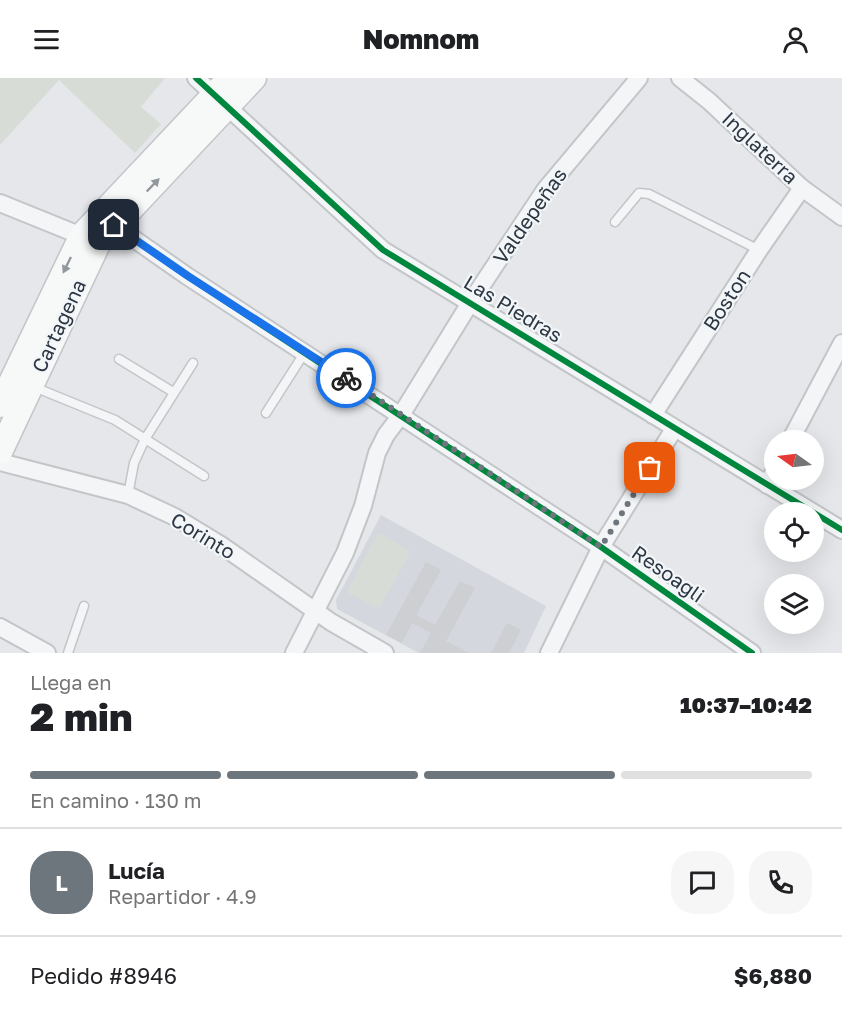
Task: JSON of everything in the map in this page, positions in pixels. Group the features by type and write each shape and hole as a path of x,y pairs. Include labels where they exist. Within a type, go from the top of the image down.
{"main road":[{"name":"Cartagena","path":"0,405 90,239 224,94 254,78"},
{"name":"Cartagena","path":"0,452 30,386 90,239 114,225 224,94"}],"street":[{"name":"Las Piedras","path":"196,78 224,94 383,250 674,429 764,475"},
{"name":"Valdepeñas","path":"294,653 345,553 363,506 377,453 386,435 545,190 639,78"},
{"name":"Inglaterra","path":"680,78 709,101 802,188 842,217"},
{"name":"Boston","path":"653,415 759,250 802,188"},
{"path":"0,202 90,239"},
{"name":"Resoagli","path":"114,225 601,547 752,653"},
{"path":"796,430 842,343"},
{"path":"549,653 601,547 674,429"},
{"name":"Corinto","path":"0,462 129,495 175,517 221,545 316,612 385,653"},
{"name":"Las Piedras","path":"787,490 842,530"},
{"path":"0,627 47,653"}],"lane":[{"path":"615,222 639,194 649,194 759,250"},
{"path":"266,413 305,351"},
{"path":"119,359 173,392"},
{"path":"129,495 134,463 145,439 193,363"},
{"path":"30,386 115,420 204,476"},
{"path":"68,653 84,606"}],"shaded area":[{"path":"0,78 165,78 141,107 161,124 135,153 59,80 0,145"},
{"path":"381,515 546,606 524,653 419,653 337,609 336,600"},
{"path":"378,533 411,551 379,609 347,592"}],"building":[{"path":"426,562 441,570 416,615 435,625 460,581 475,588 446,641 469,653 420,653 431,633 412,623 402,643 386,635"},
{"path":"507,623 521,630 509,653 491,653"}],"cycle path":[{"path":"196,78 383,250 842,530"},
{"path":"114,225 187,276 601,547 752,653"}],"way so far":[{"path":"346,378 601,547 650,468"}],"route":[{"path":"114,225 188,276 346,378"}]}
